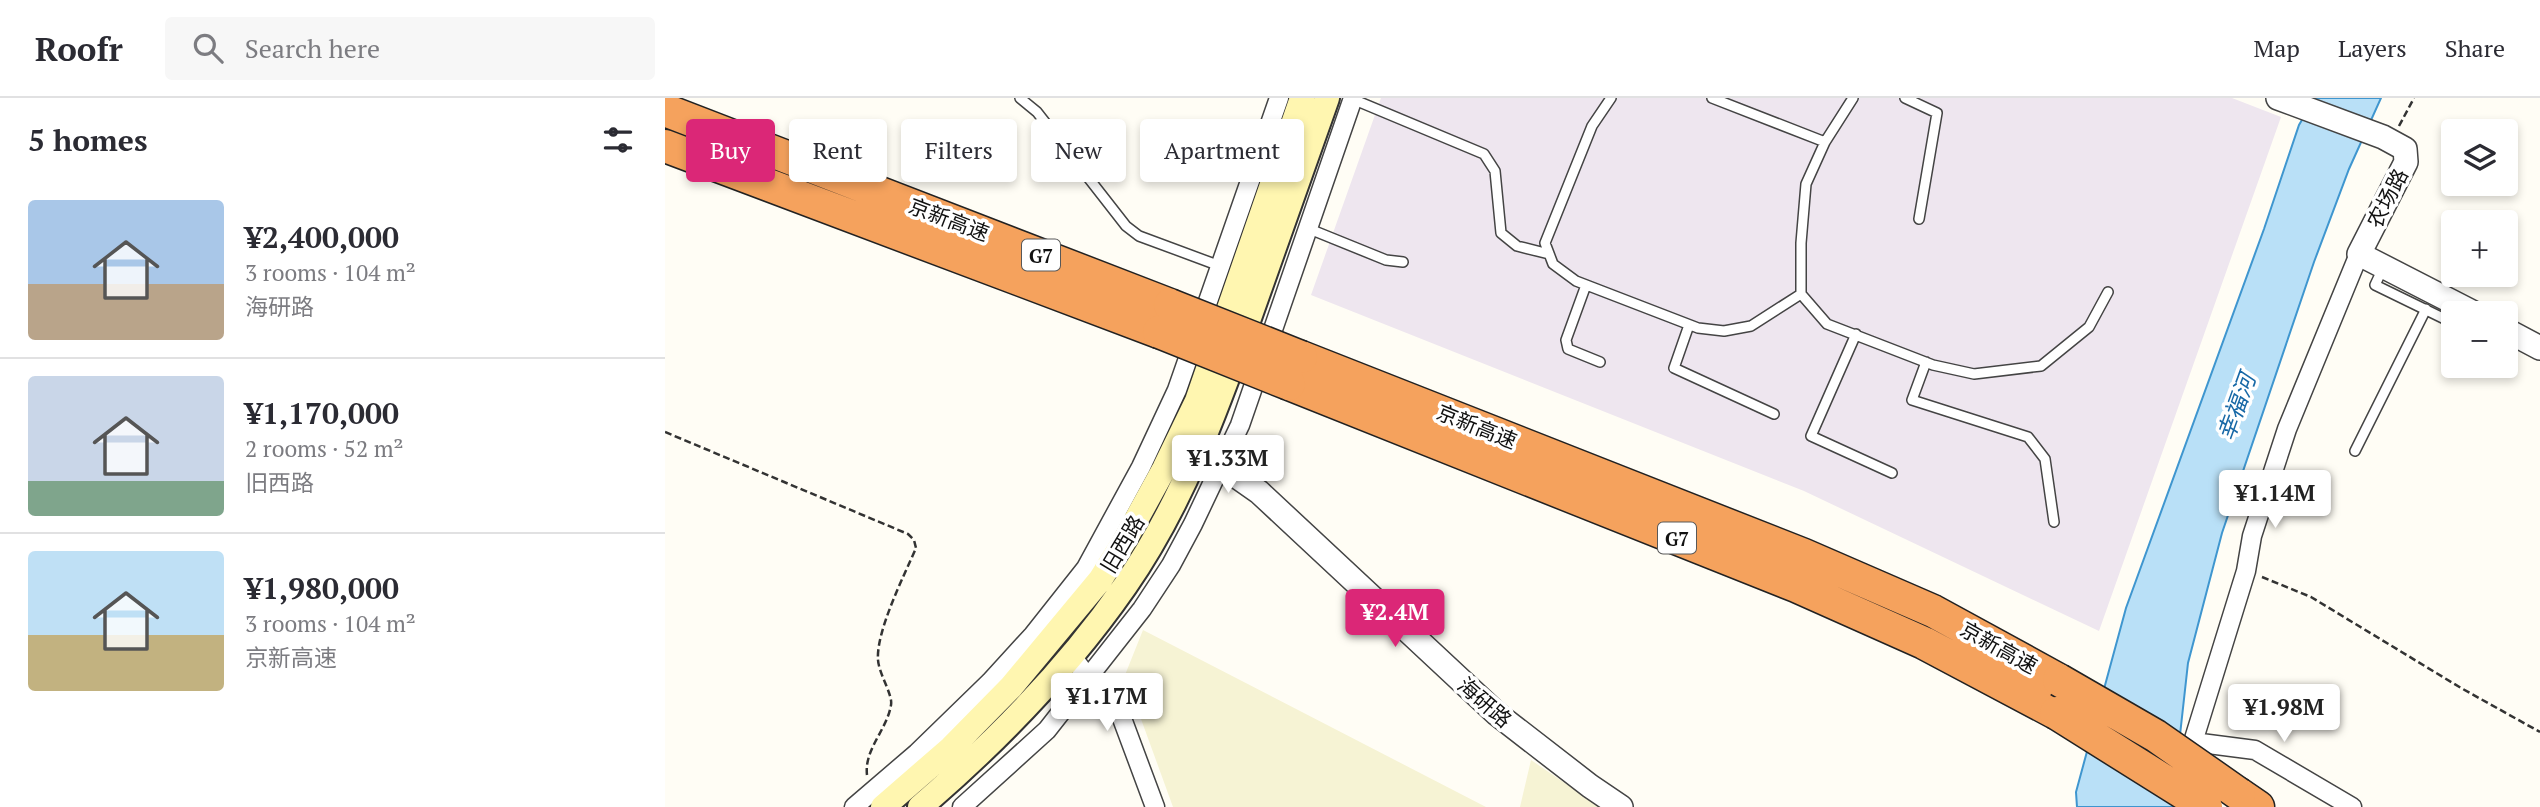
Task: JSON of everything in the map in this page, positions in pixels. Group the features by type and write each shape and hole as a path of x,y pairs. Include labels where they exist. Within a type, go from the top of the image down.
{"highway":[{"name":"京新高速","path":"665,110 1295,370 1804,555 1933,611 2156,736 2248,800"},
{"name":"京新高速","path":"665,146 1164,318"},
{"name":"京新高速","path":"1295,370 1924,643 2056,713 2206,807"}],"main road":[{"name":"旧西路","path":"877,800 958,741 1011,687 1100,580 1130,531 1197,401 1302,98"},
{"name":"旧西路","path":"921,807 999,735 1071,655 1126,584 1172,505 1214,415 1327,98"}],"street":[{"path":"854,807 877,800 917,753 990,682 1033,635 1086,568 1161,427 1177,390 1279,98"},
{"path":"962,807 1047,730 1089,679 1171,565 1240,425 1351,98"},
{"name":"农场路","path":"2291,101 2387,139 2405,149 2406,162 2359,254 2451,301"},
{"path":"2190,807 2193,742 2246,571 2252,537 2287,429 2359,254"},
{"path":"2518,336 2540,348"},
{"name":"海研路","path":"1199,450 1259,492 1497,714 1621,807"},
{"path":"1071,655 1089,679 1118,705 1155,807"},
{"path":"2193,742 2255,750 2352,807"}],"lane":[{"path":"1020,98 1037,112 1126,226 1139,236 1220,266"},
{"path":"1351,98 1484,154 1495,171 1501,233 1517,247 1549,254"},
{"path":"1611,98 1592,126 1545,243 1553,264 1576,281 1698,328 1724,331 1751,326 1801,294"},
{"path":"1713,98 1825,142"},
{"path":"1853,98 1825,142 1806,184 1801,243 1801,294 1828,324 1926,362 1974,374 2041,366 2088,327 2108,292"},
{"path":"1905,98 1937,113 1919,219"},
{"path":"1307,229 1386,260 1403,262"},
{"path":"2384,267 2375,285 2441,317"},
{"path":"1586,285 1566,340 1569,349 1600,362"},
{"path":"2355,451 2426,309"},
{"path":"1689,324 1674,368 1774,414"},
{"path":"1856,334 1811,436 1892,473"},
{"path":"1926,362 1912,400 2028,437 2045,459 2055,522"}],"path":[{"path":"2387,139 2414,98"},
{"path":"665,432 908,534 914,540 916,548 884,627 878,658 881,674 893,702 869,755 866,772 877,800"},
{"path":"2246,571 2311,597 2461,688 2540,732"}],"shaded area":[{"path":"1381,98 2232,98 2281,117 2099,631 1804,491 1311,295"},
{"path":"1143,630 1486,807 1173,807 1125,675"},
{"path":"1531,760 1600,807 1520,807"}],"water":[{"name":"幸福河","path":"2315,98 2381,98 2349,169 2314,262 2222,533 2188,663 2172,807 2077,807 2076,792 2126,608 2264,229 2299,125"}]}
